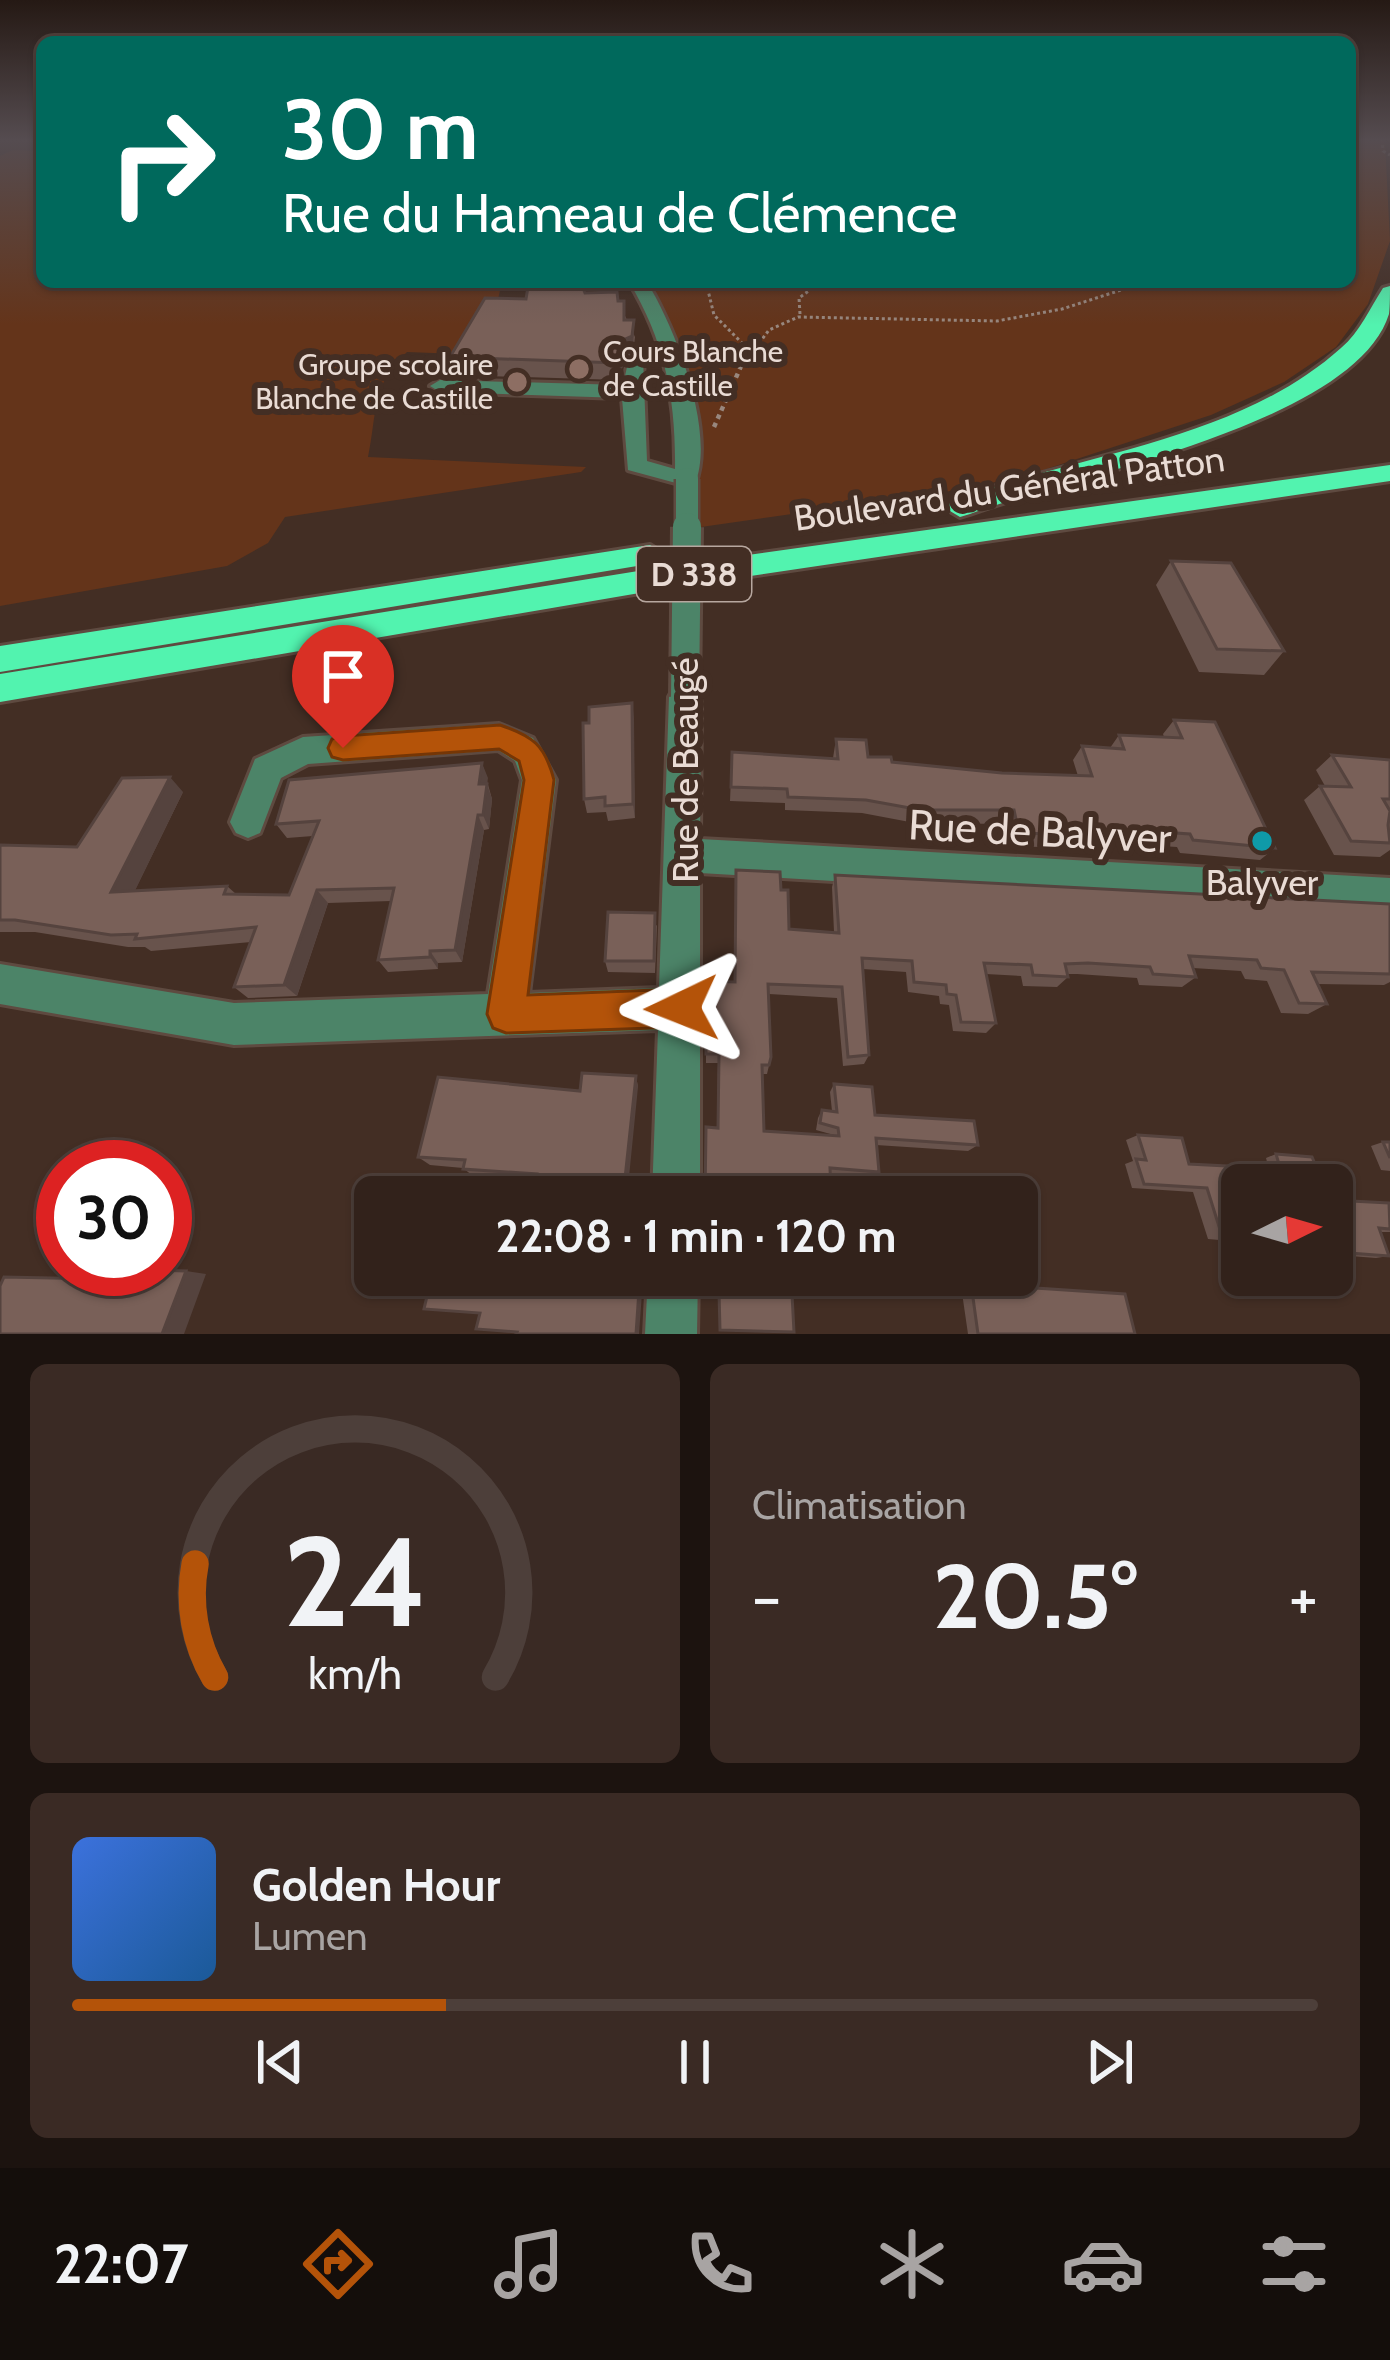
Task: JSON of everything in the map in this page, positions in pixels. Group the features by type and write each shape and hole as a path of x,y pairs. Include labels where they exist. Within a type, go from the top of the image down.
{"highway":[{"path":"960,508 1003,489 1166,443 1272,401 1351,352 1373,325 1390,292"},
{"name":"Boulevard du Général Patton","path":"0,659 960,508 1390,449"},
{"name":"Boulevard du Général Patton","path":"0,688 664,578 1390,473"}],"street":[{"name":"Rue de Beaugé","path":"642,288 662,320 682,371 688,435 677,1176"},
{"path":"636,362 632,392 636,465 687,479"},
{"path":"440,386 632,392"},
{"path":"248,822 267,769 303,751 500,737 521,745 533,755 539,780 506,1014"},
{"name":"Rue de Balyver","path":"685,855 1390,896"},
{"path":"0,984 60,990 234,1024 682,1008"},
{"path":"671,1334 672,1296"}],"path":[{"path":"707,288 714,315 748,349"},
{"path":"800,316 799,298 813,288"},
{"path":"688,435 721,420 748,349 776,325 800,316 992,321 1099,301 1129,289"}],"shaded area":[{"path":"0,201 36,201 36,288 501,288 497,304 459,354 407,352 395,364 381,388 368,457 586,467 581,472 285,517 268,543 227,566 0,606"},
{"path":"1356,201 1388,201 1390,241 1368,304 1336,347 1284,382 1211,415 1025,476 940,493 687,529 688,435 640,288 1356,288"}],"building":[{"path":"528,288 617,292 618,301 624,301 624,320 634,320 632,336 623,340 618,363 450,357 485,298 526,299"},
{"path":"1171,561 1231,563 1284,651 1217,649"},
{"path":"632,703 633,804 605,806 605,797 584,799 583,723 589,723 589,707"},
{"path":"1174,720 1215,722 1275,848 1193,840 1190,834 1116,829 1118,836 1019,833 1014,810 921,810 866,800 788,797 787,789 731,787 732,752 838,759 836,739 866,740 868,757 891,757 892,762 1092,776 1082,746 1124,749 1119,735 1182,738"},
{"path":"1332,755 1390,760 1390,799 1383,799 1390,811 1390,843 1351,841 1320,786 1351,787"},
{"path":"482,763 479,784 487,784 483,815 478,815 455,950 430,951 430,957 378,960 394,888 317,890 284,985 234,987 256,927 135,939 137,934 111,935 0,920 0,845 77,847 122,778 170,777 111,892 227,886 224,894 289,895 319,821 276,824 289,780"},
{"path":"736,870 780,872 781,890 788,890 789,929 839,933 835,875 1390,904 1390,974 1312,972 1327,1004 1299,1003 1284,970 1261,968 1257,960 1189,956 1196,977 1153,974 1150,967 1088,963 1065,964 1068,977 1033,975 1031,965 984,963 996,1023 961,1022 956,995 947,994 946,985 914,982 912,961 862,958 869,1055 848,1057 842,987 768,984 771,1057 769,1065 762,1065 764,1131 839,1136 838,1128 820,1123 822,1110 837,1112 834,1084 872,1087 875,1115 974,1121 978,1145 876,1138 879,1172 830,1168 830,1176 705,1176 706,1127 718,1128 719,1054 706,1054 706,981 735,982"},
{"path":"608,912 655,913 654,961 605,961"},
{"path":"582,1073 636,1076 625,1176 537,1176 463,1169 465,1160 418,1157 438,1077 580,1091"},
{"path":"1138,1135 1182,1138 1189,1164 1221,1166 1221,1233 1207,1188 1144,1184 1136,1159 1146,1160"},
{"path":"1276,1154 1312,1157 1315,1164 1279,1164"},
{"path":"1353,1201 1389,1203 1390,1229 1379,1228 1389,1256 1353,1253"},
{"path":"4,1277 36,1278 36,1296 176,1296 162,1334 0,1334"},
{"path":"1038,1288 1125,1294 1135,1334 978,1334 973,1296 1038,1296"},
{"path":"427,1296 639,1296 636,1334 516,1334 476,1329 480,1313 424,1309"},
{"path":"719,1296 792,1296 794,1332 720,1330"}],"place":[{"name":"Cours Blanche de Castille","path":"579,369"},
{"name":"Groupe scolaire Blanche de Castille","path":"517,382"},
{"name":"Balyver","path":"1262,841"}],"route":[{"path":"343,748 500,737 533,755 539,780 506,1014 682,1008"}]}
